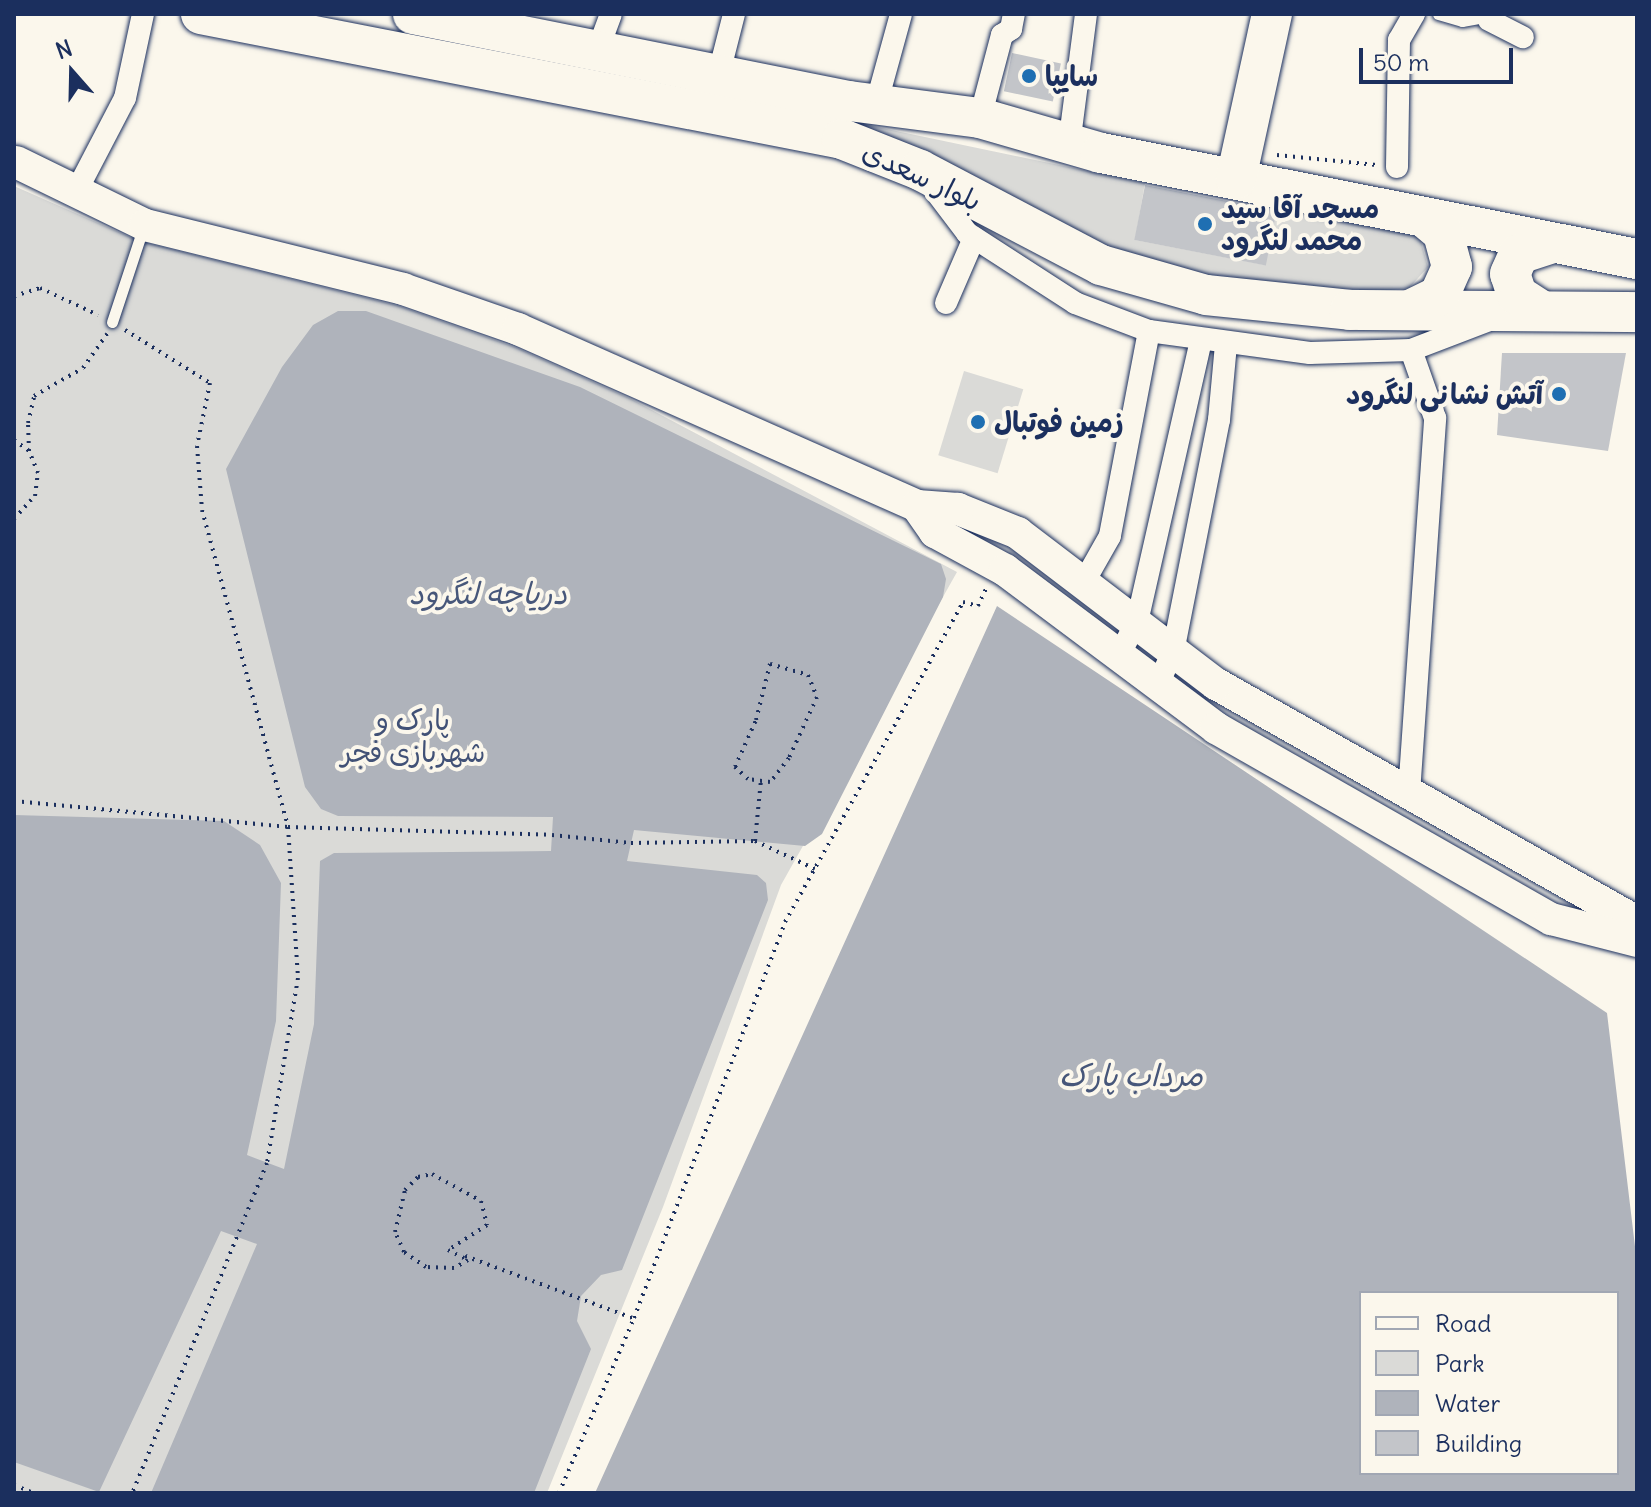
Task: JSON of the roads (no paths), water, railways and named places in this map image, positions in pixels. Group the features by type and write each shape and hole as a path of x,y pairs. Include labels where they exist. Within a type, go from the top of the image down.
{"highway":[{"name":"بلوار سعدی","path":"201,14 842,139 920,170 1077,255 1143,280 1266,303 1410,310 1637,312"},
{"name":"بلوار سعدی","path":"413,14 539,27 597,52 876,105 980,118 1069,145 1232,169 1425,218 1637,259"},
{"path":"1232,169 1247,14"},
{"path":"1232,169 1272,14"},
{"path":"1410,310 1439,296 1452,267 1449,244 1425,218"},
{"path":"1528,311 1517,295 1510,274 1519,254 1550,244"}],"street":[{"path":"76,192 125,98 143,14"},
{"path":"597,52 611,14"},
{"path":"719,73 734,14"},
{"path":"876,105 901,14"},
{"path":"980,118 1002,35 1011,29 1014,14"},
{"path":"1069,145 1086,14"},
{"path":"1397,167 1399,40 1414,14"},
{"path":"1490,17 1523,37"},
{"path":"15,161 145,225 403,289 518,329 917,506 958,509 1018,533 1216,684 1637,922"},
{"path":"920,170 974,238 1075,303 1149,331 1226,345 1310,353 1411,350 1528,311"},
{"path":"946,303 974,238"},
{"path":"1084,582 1110,536 1149,331"},
{"path":"1118,657 1137,622 1201,341"},
{"path":"1157,686 1173,652 1219,420 1226,345"},
{"path":"1409,793 1435,418 1411,350"},
{"path":"917,506 935,532 1005,570 1216,728 1551,919 1637,941"}],"lane":[{"path":"1438,14 1490,17"},
{"path":"112,322 145,225"}],"water":[{"name":"دریاچه لنگرود","path":"338,311 366,311 580,387 941,564 946,579 943,597 822,834 805,846 634,830 627,861 757,875 766,883 768,900 622,1270 601,1275 581,1296 577,1321 591,1349 534,1493 151,1493 257,1244 221,1231 99,1492 14,1462 14,815 224,821 260,845 281,883 276,1021 247,1155 284,1169 314,1024 320,861 334,853 551,851 553,817 338,816 321,809 305,787 226,469 282,367 313,325"},
{"name":"مرداب پارک","path":"997,606 1607,1013 1637,1263 1637,1493 595,1493"}],"place":[{"name":"سایپا","path":"1029,76"},
{"name":"مسجد آقا سید محمد لنگرود","path":"1205,224"},
{"name":"آتش نشانی لنگرود","path":"1559,394"},
{"name":"زمین فوتبال","path":"978,422"}],"park label":[{"name":"پارک و شهربازی فجر","path":"413,736"}]}
